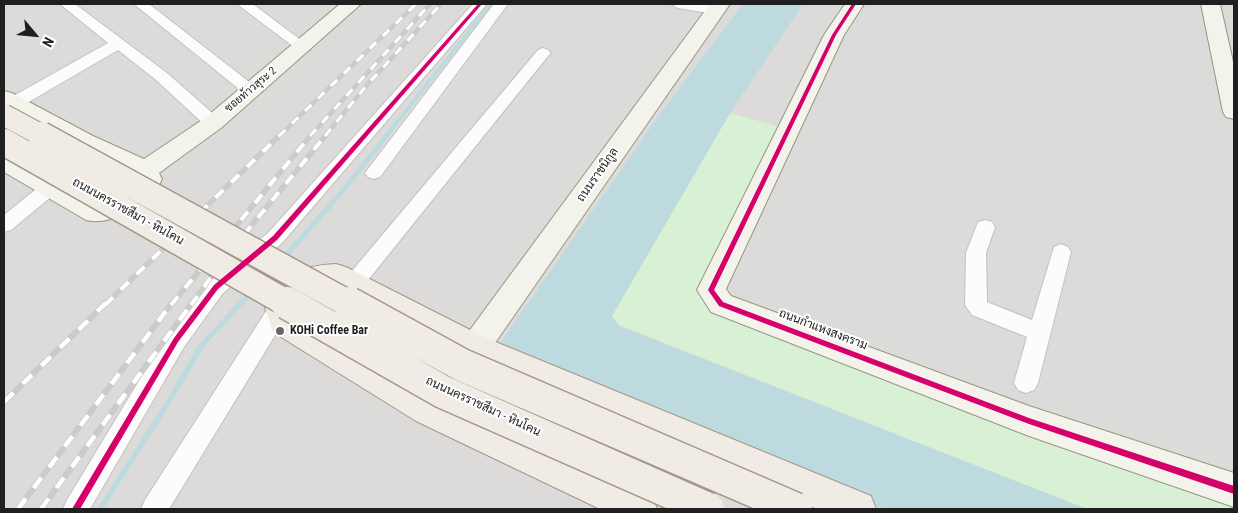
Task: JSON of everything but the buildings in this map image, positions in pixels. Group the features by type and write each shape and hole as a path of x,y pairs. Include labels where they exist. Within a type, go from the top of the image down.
{"main road":[{"path":"7,105 462,365 796,509"},
{"name":"ถนนนครราชสีมา - หินโคน","path":"4,142 443,392 708,509"},
{"path":"639,509 428,410 284,323 280,308 291,288 313,276 336,275 475,347 858,509"}],"street":[{"path":"68,4 161,76 213,123"},
{"path":"141,4 250,91"},
{"path":"244,4 303,47"},
{"path":"374,172 402,113 480,4"},
{"path":"76,509 176,340 216,287 275,238 402,113 501,4"},
{"path":"678,4 718,7"},
{"name":"ถนนกำแหงสงคราม","path":"854,4 834,35 711,290 721,304 1029,421 1234,490"},
{"name":"ซอยท้าวสุระ 2","path":"146,170 213,123 303,47 348,5"},
{"name":"ถนนราชนิกูล","path":"475,347 718,7"},
{"path":"1220,18 1234,112"},
{"path":"7,105 120,43"},
{"path":"352,284 543,53"},
{"path":"4,161 95,213 113,209 132,199 150,179 146,170 7,105"},
{"path":"30,175 46,172 66,163 80,152 85,141"},
{"path":"4,225 75,168 94,159 113,154"},
{"path":"985,227 976,260 976,305 980,309 1040,332"},
{"path":"1026,383 1061,252"},
{"path":"154,509 280,308"}],"shaded area":[{"path":"4,4 1234,4 1234,509 4,509"}],"green space":[{"path":"730,113 780,127 717,308 1234,500 1234,509 1087,509 619,325 612,316"}],"water":[{"path":"743,4 803,4 730,113 612,316 619,326 1087,509 884,509 504,348 501,342 660,114"}],"waterway":[{"path":"386,136 491,4"},
{"path":"283,259 346,187 387,135"},
{"path":"240,305 251,293"},
{"path":"100,509 158,419 202,345 241,303"}],"railway":[{"path":"279,136 416,4"},
{"path":"310,136 430,4"},
{"path":"325,136 367,85 441,4"},
{"path":"105,305 280,135"},
{"path":"171,305 311,135"},
{"path":"191,305 228,254 326,135"},
{"path":"4,402 106,303"},
{"path":"18,509 172,303"},
{"path":"41,509 192,303"}],"cycle path":[{"path":"76,509 176,340 216,287 275,238 480,4"},
{"path":"854,4 834,35 711,290 721,304 1029,421 1234,490"}],"place":[{"name":"KOHi Coffee Bar","path":"280,331"}]}
